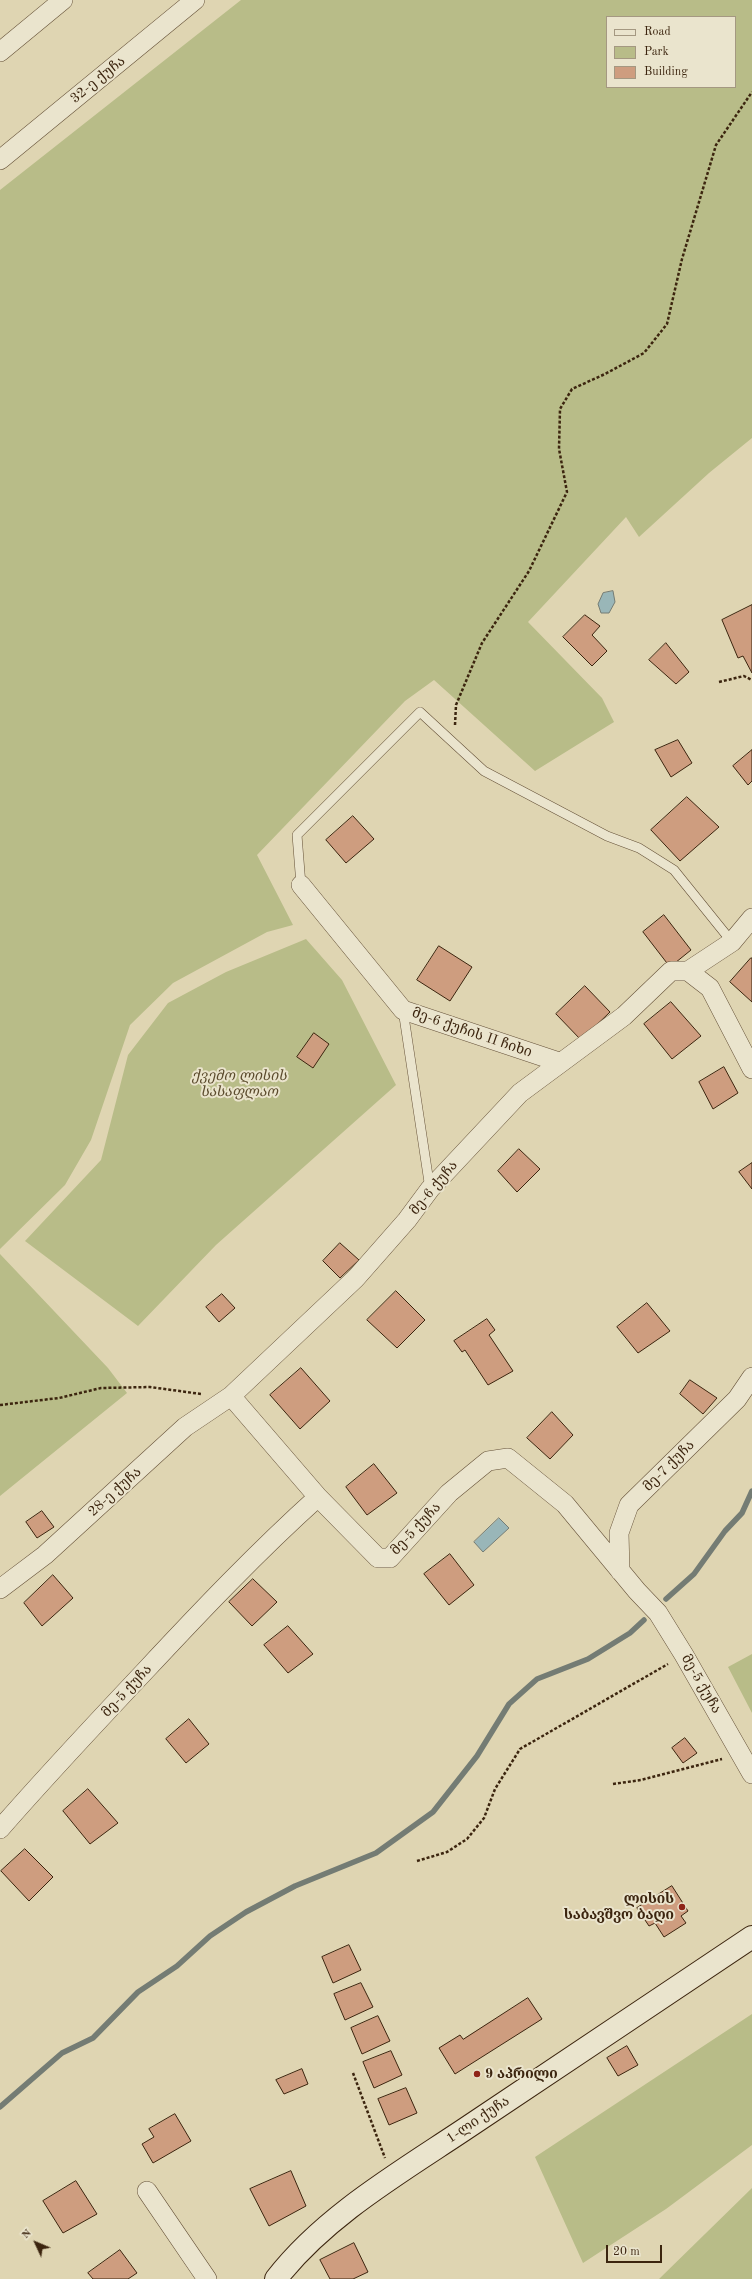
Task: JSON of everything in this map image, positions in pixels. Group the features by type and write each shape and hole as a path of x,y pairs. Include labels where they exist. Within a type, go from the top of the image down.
{"main road":[{"name":"1-ლი ქუჩა","path":"276,2279 295,2254 320,2232 392,2178 752,1937"}],"street":[{"path":"0,52 63,0"},
{"name":"32-ე ქუჩა","path":"0,160 195,0"},
{"name":"მე-6 ქუჩის II ჩიხი","path":"301,885 403,1010 559,1062"},
{"name":"მე-6 ქუჩა","path":"231,1396 356,1278 407,1220 430,1189 520,1093 559,1062 624,1016 671,972 688,971 732,942 752,918"},
{"path":"688,971 710,988 752,1069"},
{"name":"მე-7 ქუჩა","path":"620,1571 619,1533 630,1505 737,1400 752,1377"},
{"path":"231,1396 318,1498"},
{"name":"28-ე ქუჩა","path":"0,1589 45,1555 185,1427 231,1396"},
{"name":"მე-5 ქუჩა","path":"0,1829 47,1776 206,1606 271,1539 318,1498 378,1558 390,1558 449,1493 488,1461 508,1458 565,1504 620,1571 658,1613 684,1655 752,1774"},
{"path":"147,2191 207,2279"}],"lane":[{"path":"301,885 297,835 420,712 484,771 607,836 638,848 674,870 732,942"},
{"path":"403,1010 430,1189"}],"path":[{"path":"453,742 456,706 482,643 530,571 568,492 559,449 560,409 572,389 605,374 644,353 667,324 682,259 716,145 752,92"},
{"path":"719,682 744,676 752,680"},
{"path":"0,1405 59,1398 101,1388 159,1388 231,1396"},
{"path":"417,1861 447,1852 467,1839 484,1818 495,1789 520,1749 684,1655"},
{"path":"613,1784 641,1780 740,1753"},
{"path":"353,2074 392,2178"}],"green space":[{"path":"241,0 752,0 752,438 709,473 639,537 626,517 528,622 602,698 614,722 535,771 434,680 405,701 257,855 293,925 267,932 173,983 130,1025 91,1140 65,1185 0,1249 0,190"},
{"name":"ქვემო ლისის სასაფლაო","path":"306,939 342,980 396,1085 216,1245 138,1326 25,1241 101,1160 128,1055 168,1003 226,972"},
{"path":"0,1254 108,1368 127,1393 0,1496"},
{"path":"752,1654 752,1713 728,1667"},
{"path":"752,2014 752,2145 666,2209 583,2263 535,2157"},
{"path":"752,2188 752,2279 659,2279"}],"water":[{"path":"613,591 615,602 609,613 601,613 598,604 603,593"},
{"path":"499,1518 509,1528 483,1552 474,1542"}],"building":[{"path":"752,605 752,673 743,656 738,658 722,620"},
{"path":"585,615 600,626 592,635 607,651 592,666 563,637"},
{"path":"666,643 689,672 676,684 649,660"},
{"path":"678,740 692,763 671,777 655,750"},
{"path":"752,750 752,781 748,785 733,766"},
{"path":"687,797 719,827 680,861 651,830"},
{"path":"353,816 374,839 346,863 326,840"},
{"path":"664,915 691,950 670,967 643,932"},
{"path":"439,946 472,967 450,1001 417,980"},
{"path":"752,958 752,1002 730,982"},
{"path":"585,986 610,1012 581,1040 556,1014"},
{"path":"671,1002 701,1036 672,1059 644,1024"},
{"path":"314,1033 329,1044 313,1068 297,1057"},
{"path":"724,1067 738,1093 713,1109 699,1082"},
{"path":"519,1149 540,1169 517,1192 498,1171"},
{"path":"752,1163 752,1189 739,1172"},
{"path":"340,1243 359,1260 340,1278 323,1261"},
{"path":"396,1291 425,1320 397,1348 367,1320"},
{"path":"222,1294 235,1308 219,1322 206,1307"},
{"path":"647,1303 670,1331 638,1353 617,1327"},
{"path":"487,1319 495,1330 489,1335 513,1371 488,1385 465,1350 462,1352 454,1341"},
{"path":"301,1368 330,1401 300,1429 270,1395"},
{"path":"690,1380 717,1398 703,1414 680,1394"},
{"path":"552,1412 573,1435 550,1459 527,1438"},
{"path":"374,1464 397,1493 367,1515 346,1487"},
{"path":"42,1511 54,1527 37,1538 26,1522"},
{"path":"450,1554 474,1585 449,1605 424,1574"},
{"path":"53,1575 73,1598 42,1626 24,1603"},
{"path":"253,1579 277,1602 252,1626 229,1602"},
{"path":"288,1626 313,1654 288,1673 264,1645"},
{"path":"189,1719 209,1744 186,1763 166,1739"},
{"path":"685,1738 697,1753 683,1763 672,1748"},
{"path":"88,1789 118,1823 90,1844 63,1811"},
{"path":"25,1849 53,1877 29,1901 1,1871"},
{"path":"672,1886 688,1911 681,1916 686,1923 664,1937 655,1923 649,1926 637,1908"},
{"path":"349,1945 361,1970 333,1983 322,1957"},
{"path":"361,1983 373,2007 345,2020 334,1994"},
{"path":"528,1998 542,2019 455,2074 439,2048 460,2035 463,2039"},
{"path":"378,2016 390,2041 362,2054 351,2028"},
{"path":"627,2046 638,2065 618,2076 607,2058"},
{"path":"391,2051 402,2075 374,2088 363,2062"},
{"path":"302,2069 308,2084 284,2094 276,2080"},
{"path":"406,2088 417,2113 389,2125 378,2099"},
{"path":"175,2114 191,2141 153,2163 142,2144 154,2137 149,2129"},
{"path":"291,2171 306,2206 269,2226 250,2189"},
{"path":"76,2181 97,2214 63,2233 43,2201"},
{"path":"354,2243 368,2272 353,2279 330,2279 320,2260"},
{"path":"120,2250 137,2273 128,2279 93,2279 88,2273"}],"waterway":[{"path":"666,1599 694,1574 725,1531 742,1513 752,1491"},
{"path":"0,2107 62,2053 93,2038 138,1992 177,1966 210,1936 246,1912 295,1886 376,1853 433,1812 477,1756 509,1704 537,1679 588,1659 630,1633 644,1620"}],"place":[{"name":"ლისის საბავშვო ბაღი","path":"682,1907"},
{"name":"9 აპრილი","path":"477,2074"}]}
